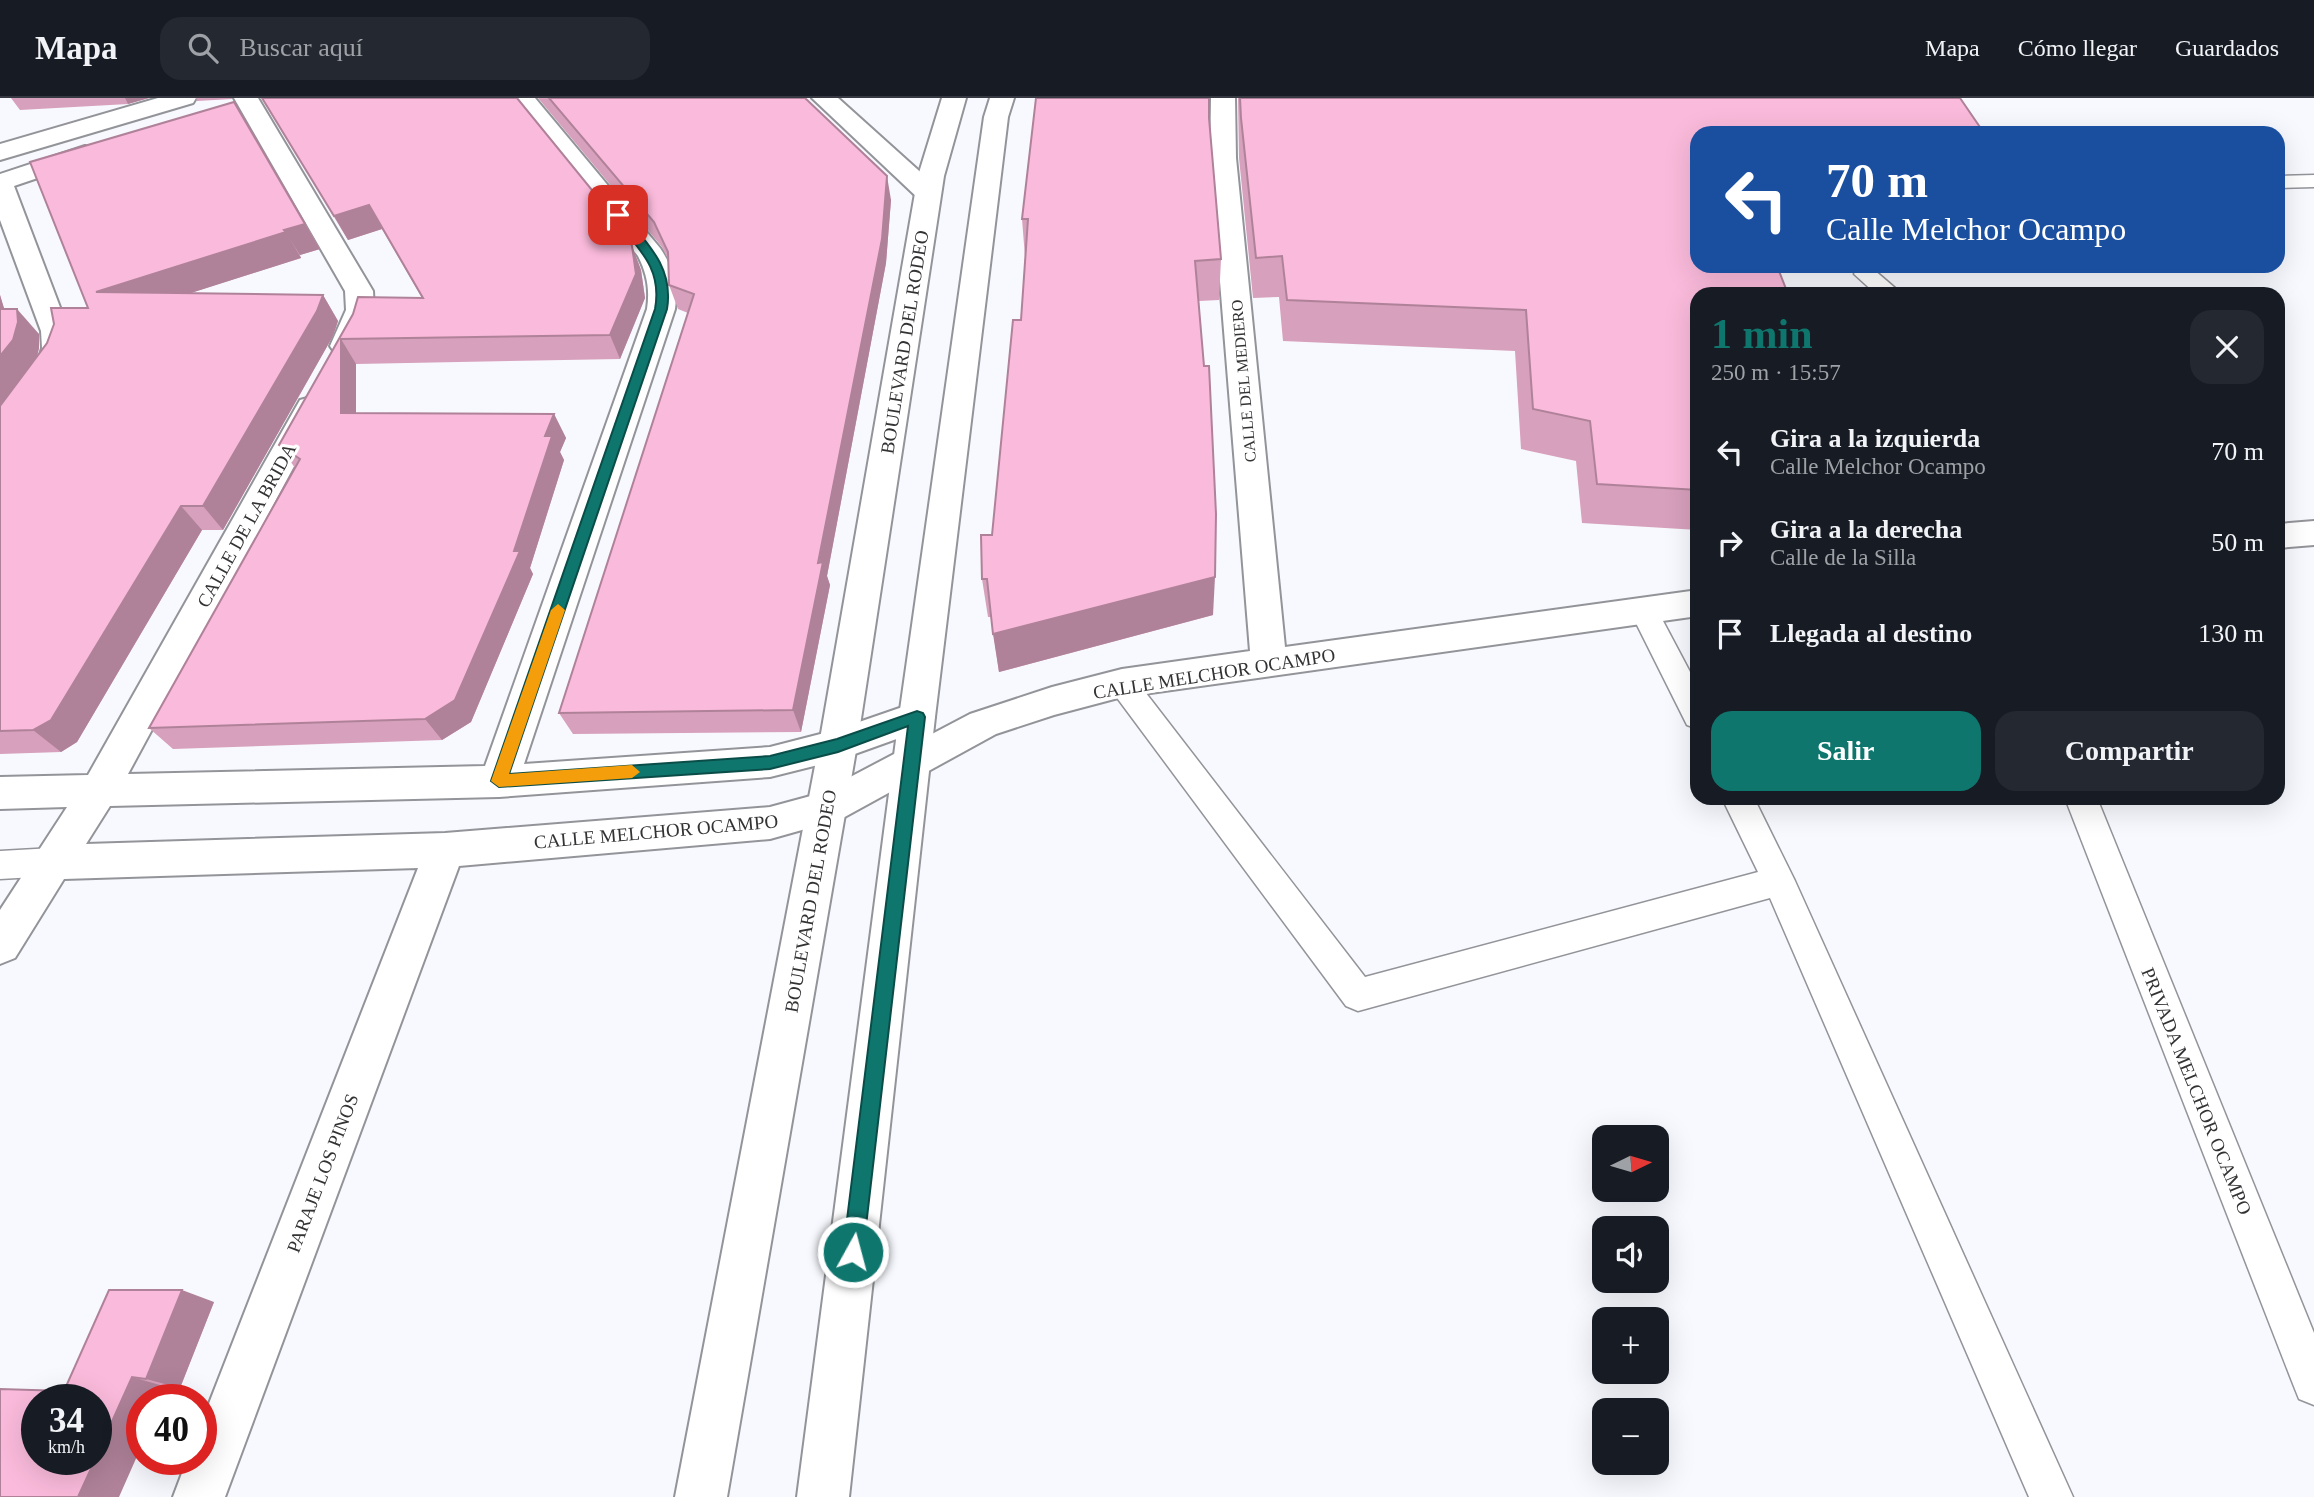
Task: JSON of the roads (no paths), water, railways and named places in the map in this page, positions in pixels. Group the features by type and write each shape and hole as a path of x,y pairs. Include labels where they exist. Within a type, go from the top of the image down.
{"street":[{"path":"0,152 184,98"},
{"path":"499,781 661,309 664,291 663,279 650,254 522,98"},
{"path":"824,98 928,193"},
{"name":"BOULEVARD DEL RODEO","path":"701,1497 838,745 928,193 936,149 954,98"},
{"path":"823,1497 914,764 917,717 996,117 1002,98"},
{"name":"CALLE DEL MEDIERO","path":"1223,98 1223,158 1269,664"},
{"name":"CALLE DE LA BRIDA","path":"0,945 100,789 350,337 360,310 359,291 248,105"},
{"path":"0,132 74,129"},
{"path":"0,438 51,367 57,348 55,331 0,183 108,148"},
{"path":"2285,535 2314,533"},
{"name":"CALLE MELCHOR OCAMPO","path":"53,862 444,850 770,823 827,808 914,764 982,724 1052,701 1122,683 1690,604"},
{"path":"0,793 499,781 770,762 838,745 917,717"},
{"name":"PARAJE LOS PINOS","path":"199,1497 444,850"}],"lane":[{"path":"2285,182 2314,181"},
{"path":"1865,274 1881,287"},
{"path":"1644,611 1690,701"},
{"path":"1122,683 1358,995 1779,881"},
{"path":"1741,805 1779,881 2051,1497"},
{"name":"PRIVADA MELCHOR OCAMPO","path":"2084,805 2314,1384"},
{"name":"CALLE MELCHOR OCAMPO","path":"0,865 53,862"}]}
